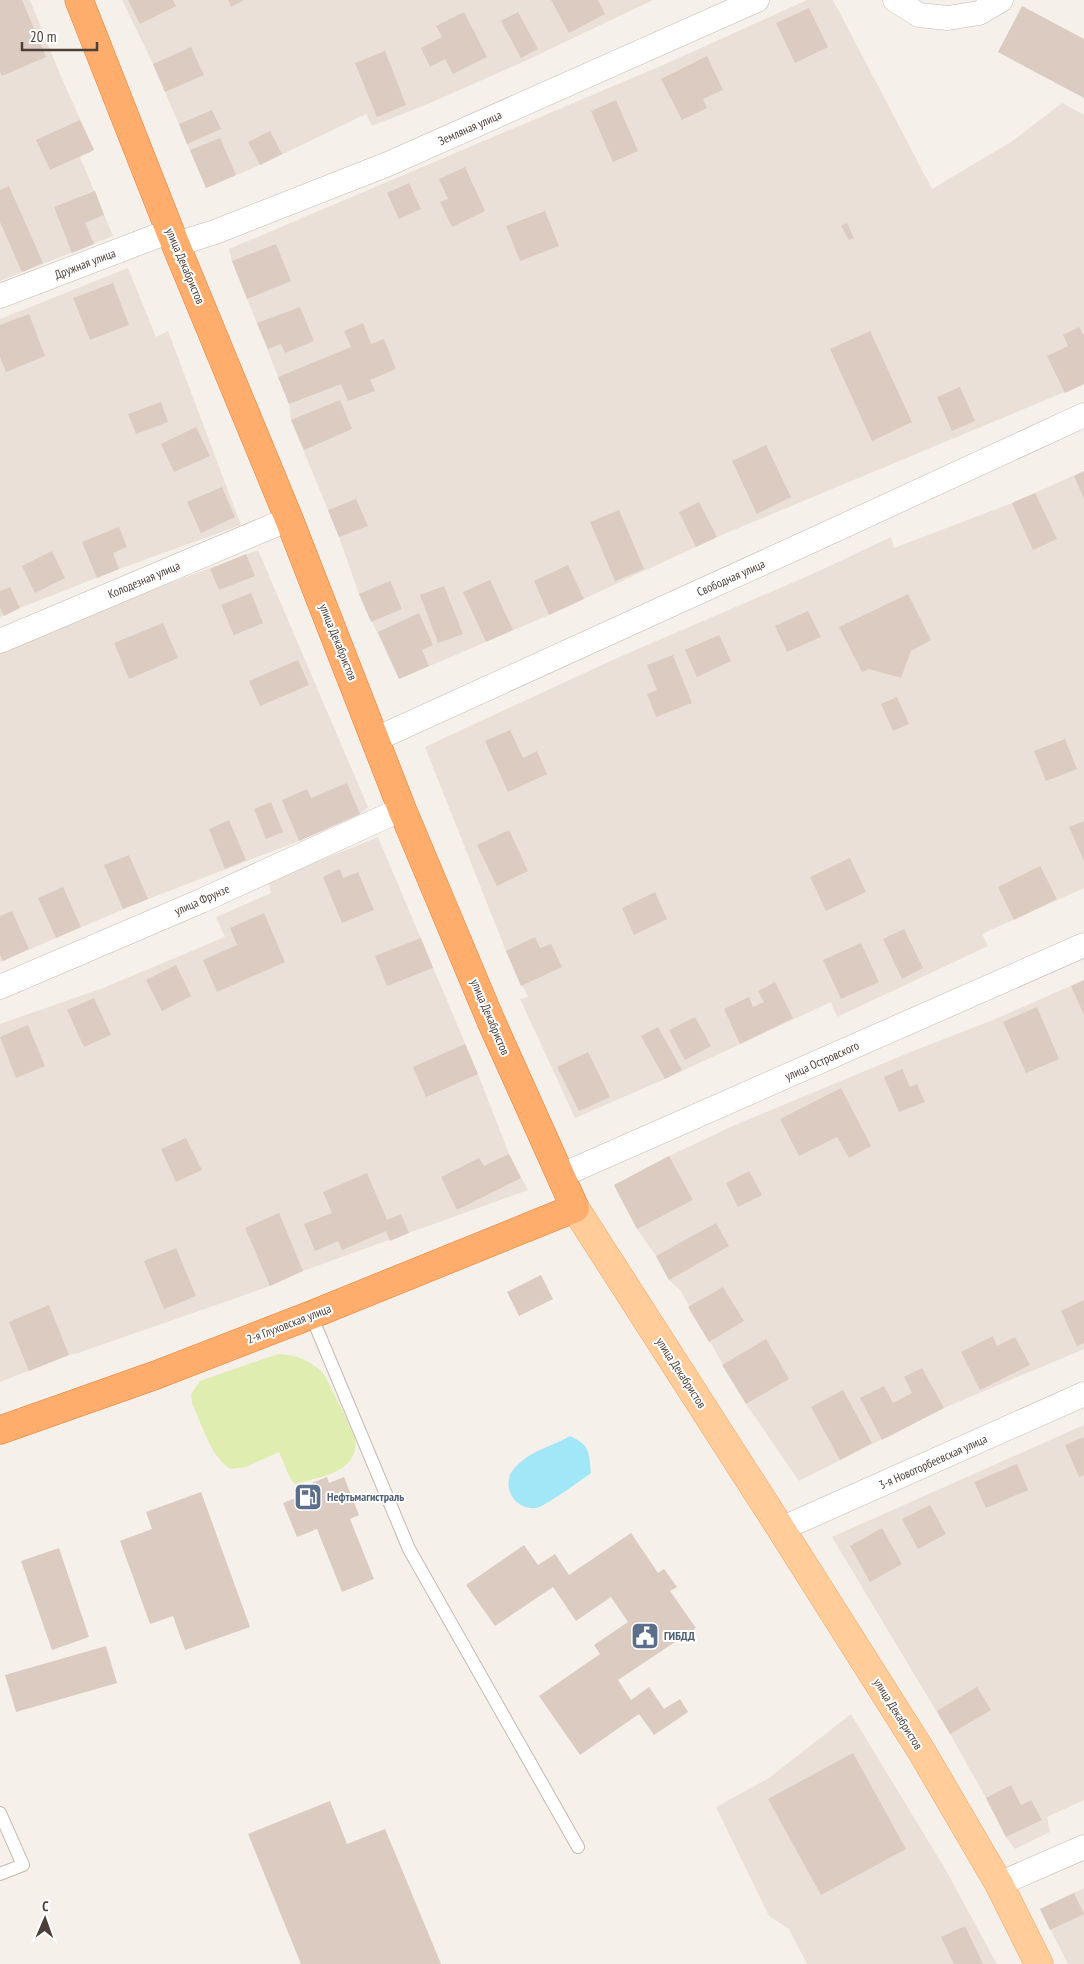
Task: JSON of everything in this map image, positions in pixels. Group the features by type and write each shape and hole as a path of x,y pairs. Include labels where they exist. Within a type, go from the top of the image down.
{"highway":[{"name":"улица Декабристов","path":"79,0 289,519 402,809 491,1021 574,1208"},
{"name":"2-я Глуховская улица","path":"0,1430 156,1375 311,1315 574,1208"}],"main road":[{"name":"улица Декабристов","path":"574,1208 922,1752 999,1884 1040,1964"}],"street":[{"name":"Земляная улица","path":"174,238 215,232 388,164 757,0"},
{"path":"895,0 919,15 948,18 980,13 1001,0"},
{"name":"Дружная улица","path":"0,296 174,238"},
{"name":"Свободная улица","path":"376,739 804,545 1084,415"},
{"name":"Колодезная улица","path":"0,641 289,519"},
{"name":"улица Фрунзе","path":"0,987 201,901 402,809"},
{"name":"улица Островского","path":"560,1176 1084,945"},
{"name":"3-я Новоторбеевская улица","path":"781,1529 1084,1394"},
{"path":"999,1884 1084,1847"}],"lane":[{"path":"311,1315 409,1549 578,1847"},
{"path":"0,1813 23,1865 0,1874"}],"shaded area":[{"path":"0,0 30,0 62,79 94,150 80,157 113,236 0,281"},
{"path":"122,0 653,0 523,62 423,106 372,126 366,114 260,165 206,188 153,64"},
{"path":"807,0 833,0 932,189 1011,142 1062,103 1084,115 1084,384 717,537 549,615 399,679 359,594 339,537 291,420 289,404 232,261 229,249 663,65"},
{"path":"128,268 156,337 168,331 241,525 119,569 0,617 0,319"},
{"path":"1084,471 1084,888 982,934 988,946 837,1017 831,1002 665,1079 575,1118 520,999 528,997 506,951 425,747 617,658 817,572 891,537 894,548 1012,503"},
{"path":"258,550 368,807 360,814 299,841 143,901 0,962 0,647"},
{"path":"378,837 478,1074 509,1154 528,1190 303,1271 270,1286 69,1355 0,1382 0,1024 103,988 225,937 216,917 271,893 268,881"},
{"path":"1084,980 1084,1349 944,1408 799,1481 746,1404 680,1290 669,1280 656,1256 637,1229 614,1185 669,1156 735,1125 993,1020"},
{"path":"1084,1425 1084,1800 1047,1817 1050,1832 1015,1849 1006,1837 950,1734 832,1537"},
{"path":"851,1714 944,1867 997,1964 807,1964 789,1929 769,1916 716,1807 769,1778"},
{"path":"1084,1888 1084,1964 1068,1964 1040,1909"}],"green space":[{"path":"278,1354 302,1359 323,1373 356,1441 350,1461 343,1467 316,1479 295,1484 290,1478 279,1452 246,1467 230,1469 212,1448 192,1403 191,1394 200,1381"}],"water":[{"path":"570,1436 585,1446 590,1460 591,1473 547,1503 536,1508 529,1508 518,1503 509,1488 510,1475 514,1469 533,1453"}],"building":[{"path":"0,0 22,0 46,57 2,76 0,72"},
{"path":"128,0 173,0 176,6 140,24"},
{"path":"228,0 244,0 231,7"},
{"path":"551,0 598,0 605,14 569,33"},
{"path":"1022,6 1084,39 1084,98 998,52"},
{"path":"809,8 828,47 795,63 776,23"},
{"path":"464,12 487,57 453,74 445,59 430,67 421,48 442,37 436,26"},
{"path":"518,12 538,49 521,58 501,21"},
{"path":"191,47 204,75 165,92 153,64"},
{"path":"385,51 406,105 377,117 355,63"},
{"path":"707,56 723,90 703,99 707,108 682,120 661,79"},
{"path":"616,100 638,151 613,162 591,111"},
{"path":"212,110 221,129 187,144 179,124"},
{"path":"80,120 94,150 50,170 36,140"},
{"path":"270,131 282,154 260,165 248,142"},
{"path":"220,138 236,175 206,188 190,150"},
{"path":"465,167 485,211 452,227 440,202 448,199 439,179"},
{"path":"409,183 421,209 399,219 387,193"},
{"path":"9,186 43,263 22,272 0,222 0,190"},
{"path":"95,191 104,215 85,223 94,244 72,253 54,207"},
{"path":"545,211 559,246 520,261 506,226"},
{"path":"847,223 854,238 849,240 841,226"},
{"path":"276,244 291,281 247,299 232,261"},
{"path":"113,283 129,325 90,340 73,298"},
{"path":"300,307 314,341 285,353 281,344 268,349 257,323"},
{"path":"29,314 45,356 6,372 0,357 0,325"},
{"path":"363,323 371,344 384,339 396,369 370,380 375,391 348,401 341,384 289,404 278,377 351,347 344,331"},
{"path":"1079,327 1084,336 1084,384 1065,393 1047,356 1068,346 1063,335"},
{"path":"870,331 912,422 872,441 830,349"},
{"path":"960,387 975,421 952,431 937,397"},
{"path":"340,400 352,429 304,450 291,420"},
{"path":"161,402 168,422 136,434 128,414"},
{"path":"196,427 210,456 174,472 161,444"},
{"path":"766,445 791,497 757,514 732,461"},
{"path":"1084,471 1084,499 1074,476"},
{"path":"222,487 235,517 201,533 187,502"},
{"path":"1035,493 1057,539 1033,550 1012,503"},
{"path":"356,499 368,526 339,537 328,510"},
{"path":"699,502 717,537 696,547 679,512"},
{"path":"619,510 644,569 615,581 590,522"},
{"path":"119,527 127,547 113,553 119,569 97,578 82,542"},
{"path":"52,551 65,578 35,593 22,566"},
{"path":"246,554 255,576 219,590 210,569"},
{"path":"568,565 584,599 549,615 534,581"},
{"path":"490,580 513,630 486,642 463,592"},
{"path":"390,581 402,609 371,622 359,594"},
{"path":"444,586 463,634 438,643 420,595"},
{"path":"10,587 20,608 4,616 0,608 0,591"},
{"path":"251,593 263,623 234,635 221,605"},
{"path":"908,594 931,640 911,651 901,678 869,669 862,672 839,627"},
{"path":"808,611 821,637 787,652 775,626"},
{"path":"419,613 433,645 422,650 429,666 399,679 378,632"},
{"path":"163,623 178,658 129,679 114,643"},
{"path":"719,635 731,661 697,677 685,650"},
{"path":"673,655 692,703 656,717 647,694 657,690 647,665"},
{"path":"298,660 309,685 260,706 249,681"},
{"path":"897,697 909,724 893,731 881,704"},
{"path":"510,730 523,758 537,751 547,774 508,792 485,741"},
{"path":"1065,739 1077,769 1046,781 1034,751"},
{"path":"347,783 360,814 299,841 282,800 307,789 311,798"},
{"path":"271,802 283,832 266,839 254,809"},
{"path":"229,820 246,860 225,869 209,829"},
{"path":"1084,821 1084,861 1069,827"},
{"path":"509,830 528,871 497,886 477,845"},
{"path":"129,855 148,899 123,909 104,865"},
{"path":"850,858 866,892 826,911 810,877"},
{"path":"1040,866 1057,899 1014,920 998,887"},
{"path":"340,869 343,878 358,872 374,910 342,923 323,877"},
{"path":"63,887 81,927 56,938 38,898"},
{"path":"655,892 667,919 634,935 622,908"},
{"path":"12,911 29,949 3,961 0,955 0,916"},
{"path":"264,913 285,962 217,992 203,960 237,945 230,928"},
{"path":"904,929 923,968 902,979 883,939"},
{"path":"535,937 540,948 551,944 562,967 521,986 506,951"},
{"path":"421,938 433,968 387,986 375,956"},
{"path":"861,943 879,982 841,999 823,960"},
{"path":"176,965 191,996 162,1011 146,980"},
{"path":"1084,980 1084,1015 1071,986"},
{"path":"775,982 793,1018 740,1044 724,1009 749,997 753,1007 764,1002 758,991"},
{"path":"94,998 111,1035 84,1047 67,1010"},
{"path":"1037,1007 1059,1059 1026,1073 1003,1022"},
{"path":"695,1017 711,1046 685,1060 669,1030"},
{"path":"28,1025 45,1066 16,1078 0,1037"},
{"path":"658,1027 682,1070 665,1079 641,1036"},
{"path":"465,1044 478,1074 426,1097 413,1067"},
{"path":"588,1052 610,1097 579,1111 557,1067"},
{"path":"902,1069 910,1087 917,1084 925,1102 899,1112 884,1077"},
{"path":"841,1088 871,1146 849,1158 837,1137 799,1156 780,1119"},
{"path":"186,1138 202,1170 176,1182 161,1149"},
{"path":"509,1154 521,1178 457,1210 441,1177 479,1158 484,1166"},
{"path":"669,1156 693,1200 637,1229 614,1185"},
{"path":"749,1171 762,1195 738,1207 726,1183"},
{"path":"367,1173 387,1220 401,1214 409,1233 390,1241 386,1231 342,1250 338,1241 315,1251 304,1224 332,1213 323,1192"},
{"path":"279,1213 303,1271 270,1286 245,1228"},
{"path":"716,1223 729,1246 669,1280 656,1256"},
{"path":"176,1248 196,1296 164,1309 144,1261"},
{"path":"541,1275 553,1299 519,1316 507,1292"},
{"path":"723,1287 744,1321 709,1342 688,1307"},
{"path":"1084,1300 1084,1343 1077,1346 1061,1311"},
{"path":"49,1305 69,1355 29,1371 9,1322"},
{"path":"993,1336 997,1346 1015,1337 1030,1365 980,1390 961,1352"},
{"path":"766,1339 789,1379 746,1404 722,1365"},
{"path":"922,1368 944,1408 882,1440 860,1398 884,1386 893,1403 912,1393 904,1377"},
{"path":"843,1390 872,1443 840,1460 811,1407"},
{"path":"1084,1437 1084,1475 1079,1477 1065,1445"},
{"path":"1017,1464 1028,1490 986,1508 974,1482"},
{"path":"327,1477 329,1483 344,1477 359,1515 350,1519 374,1579 342,1592 317,1529 297,1537 283,1503 310,1492 307,1485"},
{"path":"201,1492 250,1627 185,1650 173,1616 150,1624 120,1541 152,1529 146,1512"},
{"path":"930,1505 946,1534 918,1549 902,1519"},
{"path":"882,1528 902,1564 870,1582 850,1546"},
{"name":"ГИБДД","path":"631,1533 658,1573 664,1569 677,1587 670,1591 696,1628 618,1680 631,1700 649,1687 664,1709 680,1699 688,1712 654,1735 639,1714 580,1755 539,1696 600,1654 594,1645 628,1622 611,1597 576,1621 553,1587 495,1626 466,1585 524,1545 538,1565 555,1554 569,1575"},
{"path":"59,1548 89,1637 52,1650 21,1561"},
{"path":"106,1646 117,1683 16,1712 5,1675"},
{"path":"977,1687 991,1710 950,1734 937,1711"},
{"path":"853,1753 906,1849 821,1895 768,1799"},
{"path":"1011,1785 1021,1805 1031,1800 1042,1820 1006,1837 986,1798"},
{"path":"330,1801 347,1844 385,1829 441,1964 301,1964 248,1834"},
{"path":"1074,1893 1084,1914 1050,1930 1040,1909"},
{"path":"965,1926 983,1964 954,1964 941,1937"}],"place":[{"name":"Нефтьмагистраль","path":"308,1497"},
{"name":"ГИБДД","path":"645,1636"}]}
